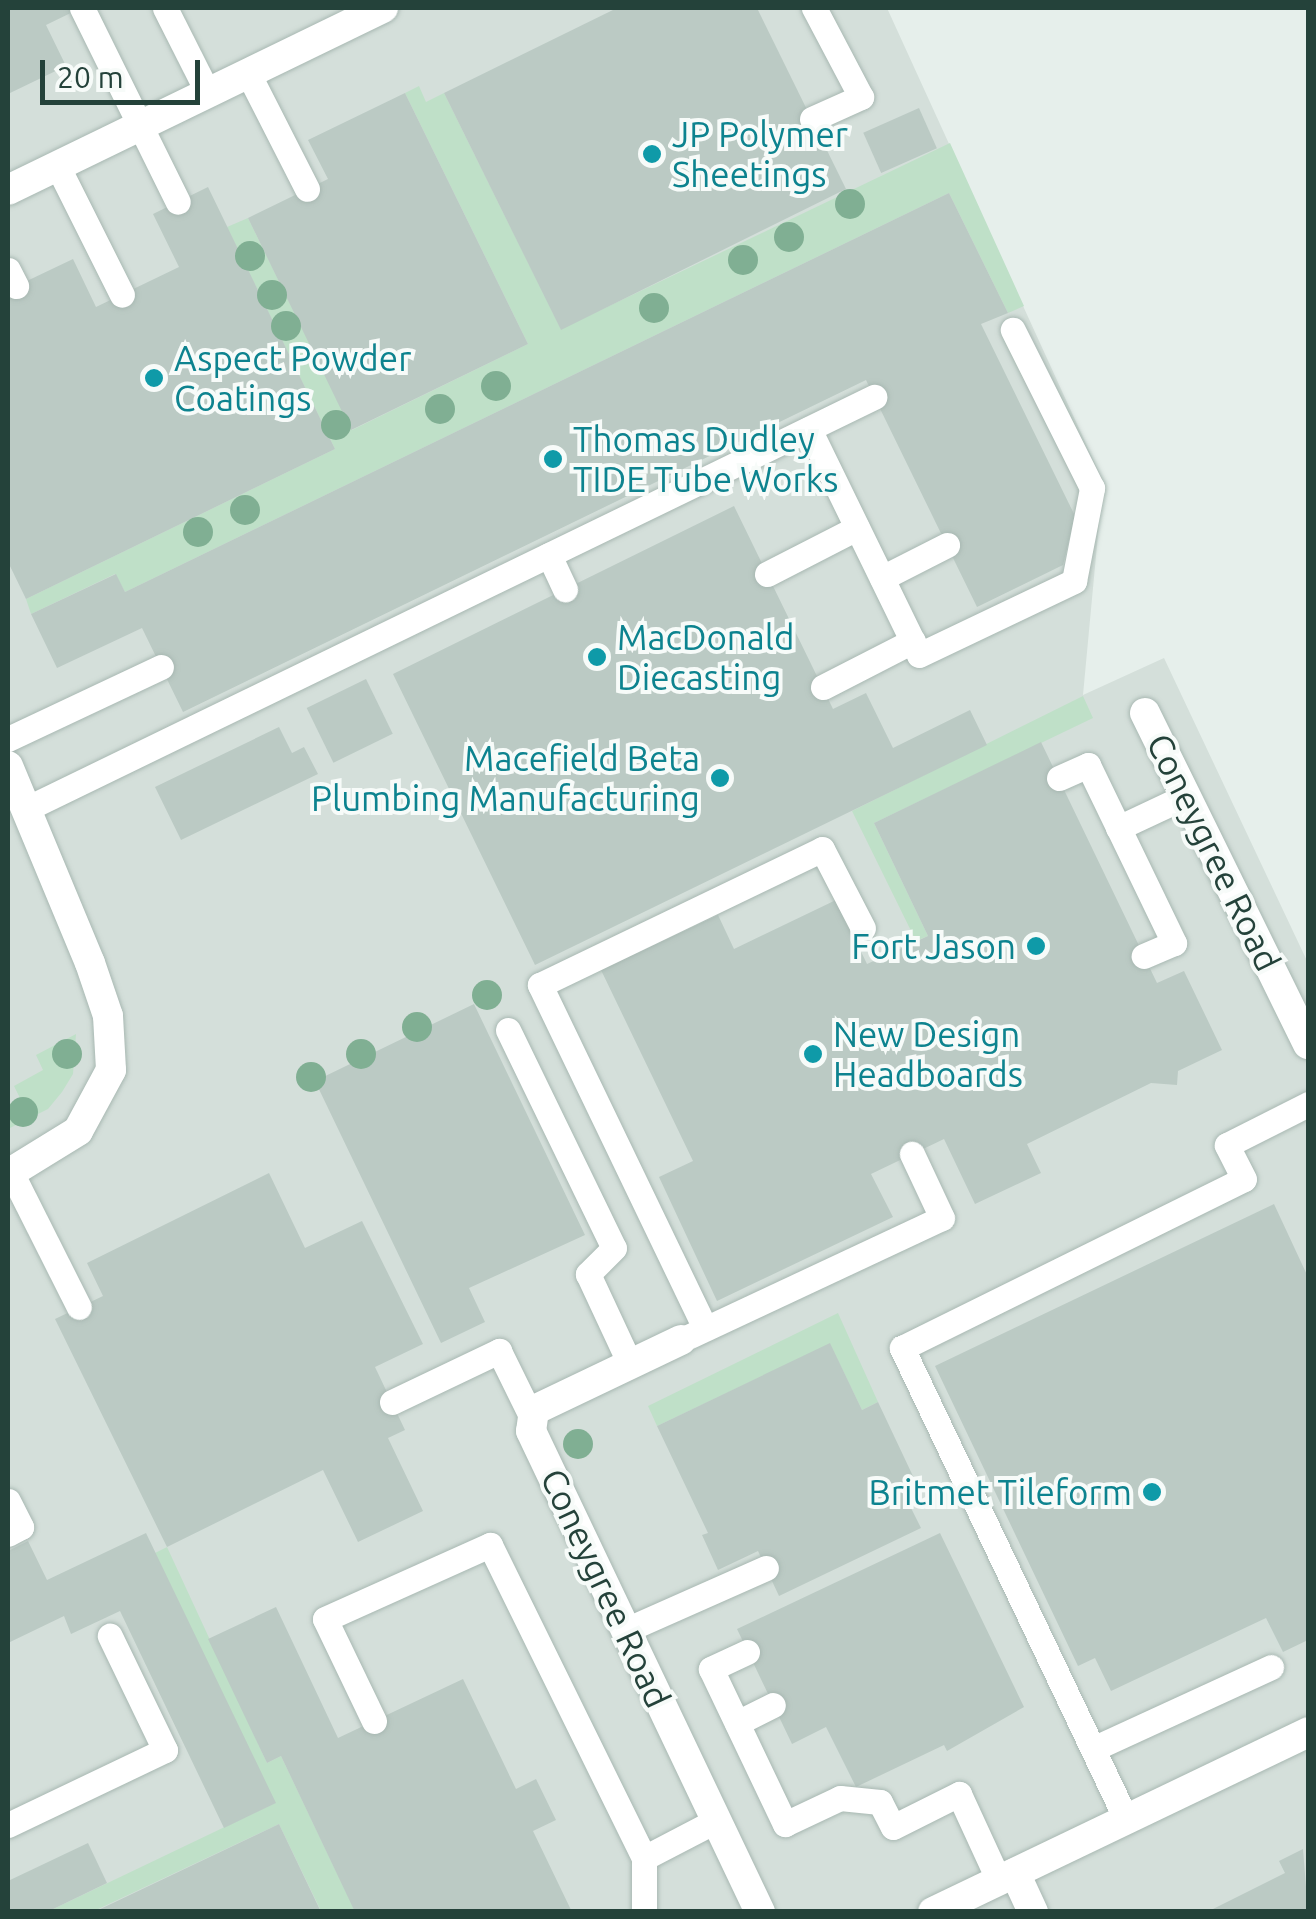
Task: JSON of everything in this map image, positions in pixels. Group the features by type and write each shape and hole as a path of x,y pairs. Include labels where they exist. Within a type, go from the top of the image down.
{"street":[{"path":"8,190 374,10"},
{"name":"Coneygree Road","path":"1146,713 1308,1044"},
{"path":"8,766 108,1016 111,1070 78,1131 9,1173"},
{"path":"533,1420 534,1410 693,1334"},
{"name":"Coneygree Road","path":"533,1420 531,1431 760,1912"},
{"path":"932,1912 1308,1732"},
{"path":"1007,1876 1032,1912"}],"lane":[{"path":"82,8 178,202"},
{"path":"165,8 208,92"},
{"path":"812,119 861,97 814,8"},
{"path":"248,73 306,189"},
{"path":"58,165 122,295"},
{"path":"821,416 857,528 919,656 1074,581 1092,488 1013,330"},
{"path":"28,808 548,555 821,416 874,397"},
{"path":"768,574 857,528"},
{"path":"882,578 947,545"},
{"path":"548,555 566,589"},
{"path":"823,687 912,641"},
{"path":"8,739 161,667"},
{"path":"1059,778 1088,764 1174,943 1144,956"},
{"path":"1118,828 1186,796"},
{"path":"863,928 822,849 652,938 540,985 693,1334 942,1218 912,1154"},
{"path":"508,1030 614,1248 588,1274 630,1364"},
{"path":"1126,1819 1093,1749 1052,1637 902,1348 1244,1179 1227,1146 1308,1104"},
{"path":"9,1173 78,1307"},
{"path":"392,1402 499,1352 533,1420"},
{"path":"8,1501 20,1527 8,1534"},
{"path":"374,1721 325,1619 490,1545 644,1858 644,1912"},
{"path":"626,1630 766,1568"},
{"path":"8,1825 164,1750 110,1636"},
{"path":"747,1652 711,1669 785,1824 840,1798 880,1802 892,1827 958,1794 1007,1876"},
{"path":"1093,1749 1270,1668"},
{"path":"736,1722 773,1705"},
{"path":"644,1858 716,1820"}],"shaded area":[{"path":"8,8 887,8 1103,481 1083,695 1164,658 1308,963 1308,1911 8,1912"}],"green space":[{"path":"419,86 426,102 444,93 561,329 950,143 1024,306 1008,313 949,193 125,592 115,574 31,614 26,599 335,449 227,227 248,218 352,430 528,344 405,93"},
{"path":"1083,696 1093,718 874,823 928,936 916,941 852,811"},
{"path":"76,1034 73,1074 62,1092 48,1109 8,1129 8,1105 20,1098 14,1086 43,1070 36,1055"},
{"path":"838,1313 878,1402 862,1410 830,1344 657,1426 648,1406"},
{"path":"167,1547 267,1763 281,1756 355,1911 321,1911 279,1824 94,1911 47,1912 275,1803 155,1553"}],"building":[{"path":"8,8 81,8 46,25 66,66 8,94"},
{"name":"JP Polymer Sheetings","path":"617,8 757,8 846,189 561,330 444,93"},
{"path":"405,93 528,344 351,430 248,218 328,179 308,140"},
{"path":"919,108 937,148 881,173 863,133"},
{"name":"Aspect Powder Coatings","path":"208,187 335,449 26,599 8,562 8,290 73,259 96,307 179,267 153,214"},
{"name":"Thomas Dudley TIDE Tube Works","path":"949,193 1008,313 981,324 1075,516 1063,565 977,607 866,380 183,712 142,628 57,668 31,614 116,574 125,592"},
{"path":"734,506 833,709 866,693 893,748 970,710 987,745 535,965 393,674"},
{"path":"366,679 393,734 333,763 307,708"},
{"path":"279,727 292,753 304,747 318,774 181,840 155,787"},
{"path":"1041,742 1157,983 1184,971 1222,1050 1178,1071 1177,1085 1151,1083 1027,1144 1041,1173 975,1204 944,1139 871,1174 893,1217 717,1301 659,1177 693,1161 601,970 718,915 734,949 836,900 867,964 928,936 874,823"},
{"path":"474,1004 585,1235 469,1288 485,1322 441,1343 315,1081"},
{"path":"269,1173 305,1248 362,1221 423,1344 375,1367 405,1430 388,1438 423,1511 358,1542 323,1470 167,1547 55,1319 103,1296 87,1263"},
{"name":"Britmet Tileform","path":"1274,1204 1308,1277 1308,1640 1283,1652 1266,1618 1111,1691 1095,1658 1078,1666 935,1366"},
{"path":"830,1343 862,1410 878,1402 920,1491 906,1498 921,1528 779,1596 758,1551 718,1570 702,1535 708,1533 657,1426"},
{"path":"146,1533 276,1803 224,1828 120,1611 71,1634 64,1616 8,1643 8,1551 28,1541 47,1580"},
{"path":"940,1533 1024,1707 947,1751 944,1745 856,1787 826,1727 792,1744 737,1629"},
{"path":"276,1607 338,1738 463,1679 516,1789 536,1779 556,1820 533,1831 572,1912 355,1912 281,1756 267,1763 208,1639"},
{"path":"279,1824 321,1912 94,1912"},
{"path":"88,1843 107,1883 47,1912 8,1912 8,1881"},
{"path":"1303,1849 1308,1912 1207,1912 1285,1873 1279,1861"}],"place":[{"name":"JP Polymer Sheetings","path":"652,154"},
{"name":"Aspect Powder Coatings","path":"154,378"},
{"name":"Thomas Dudley TIDE Tube Works","path":"553,459"},
{"name":"MacDonald Diecasting","path":"597,657"},
{"name":"Macefield Beta Plumbing Manufacturing","path":"720,778"},
{"name":"Fort Jason","path":"1036,946"},
{"name":"New Design Headboards","path":"813,1054"},
{"name":"Britmet Tileform","path":"1152,1492"}]}
